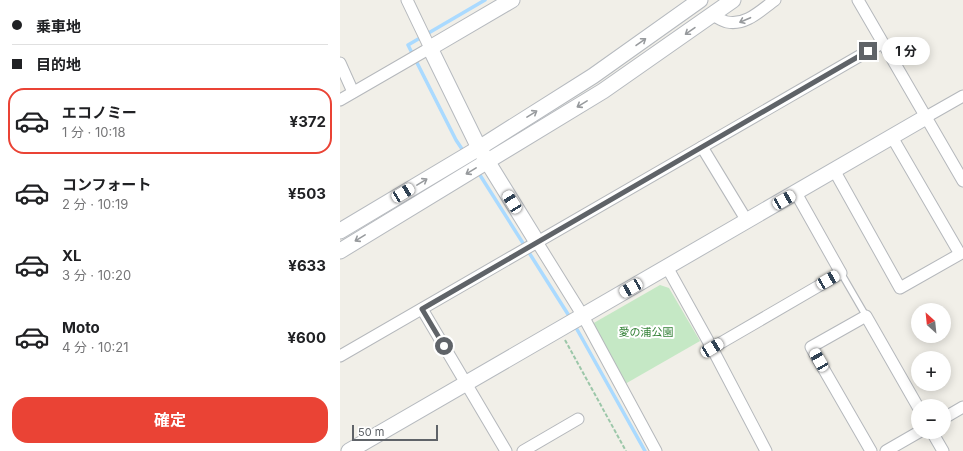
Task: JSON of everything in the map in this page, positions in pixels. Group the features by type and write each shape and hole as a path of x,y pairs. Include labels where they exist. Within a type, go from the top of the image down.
{"street":[{"path":"407,0 479,148 583,316 656,451"},
{"path":"340,100 512,0"},
{"path":"340,251 603,91 733,0"},
{"path":"712,15 726,22 737,23 748,19 775,0"},
{"path":"858,0 963,181"},
{"path":"340,231 479,148 593,76 696,2"},
{"path":"340,356 882,43"},
{"path":"340,63 353,92"},
{"path":"349,451 963,96"},
{"path":"834,170 900,288 960,254 892,137"},
{"path":"702,147 747,221"},
{"path":"712,348 841,273 796,193"},
{"path":"666,268 712,348 766,451"},
{"path":"422,309 506,451"},
{"path":"871,451 811,347 866,316 913,399"},
{"path":"951,414 963,407"},
{"path":"523,451 578,419"},
{"path":"886,451 911,437"},
{"path":"936,439 943,451"}],"lane":[{"path":"841,273 866,316"}],"path":[{"path":"560,329 626,451"}],"green space":[{"name":"愛の浦公園","path":"660,285 669,288 700,341 625,384 592,324"}],"waterway":[{"path":"464,152 456,140 408,45 485,0"},
{"path":"478,172 571,319"},
{"path":"574,324 645,451"}],"route":[{"path":"444,346 422,309 868,51"}]}
